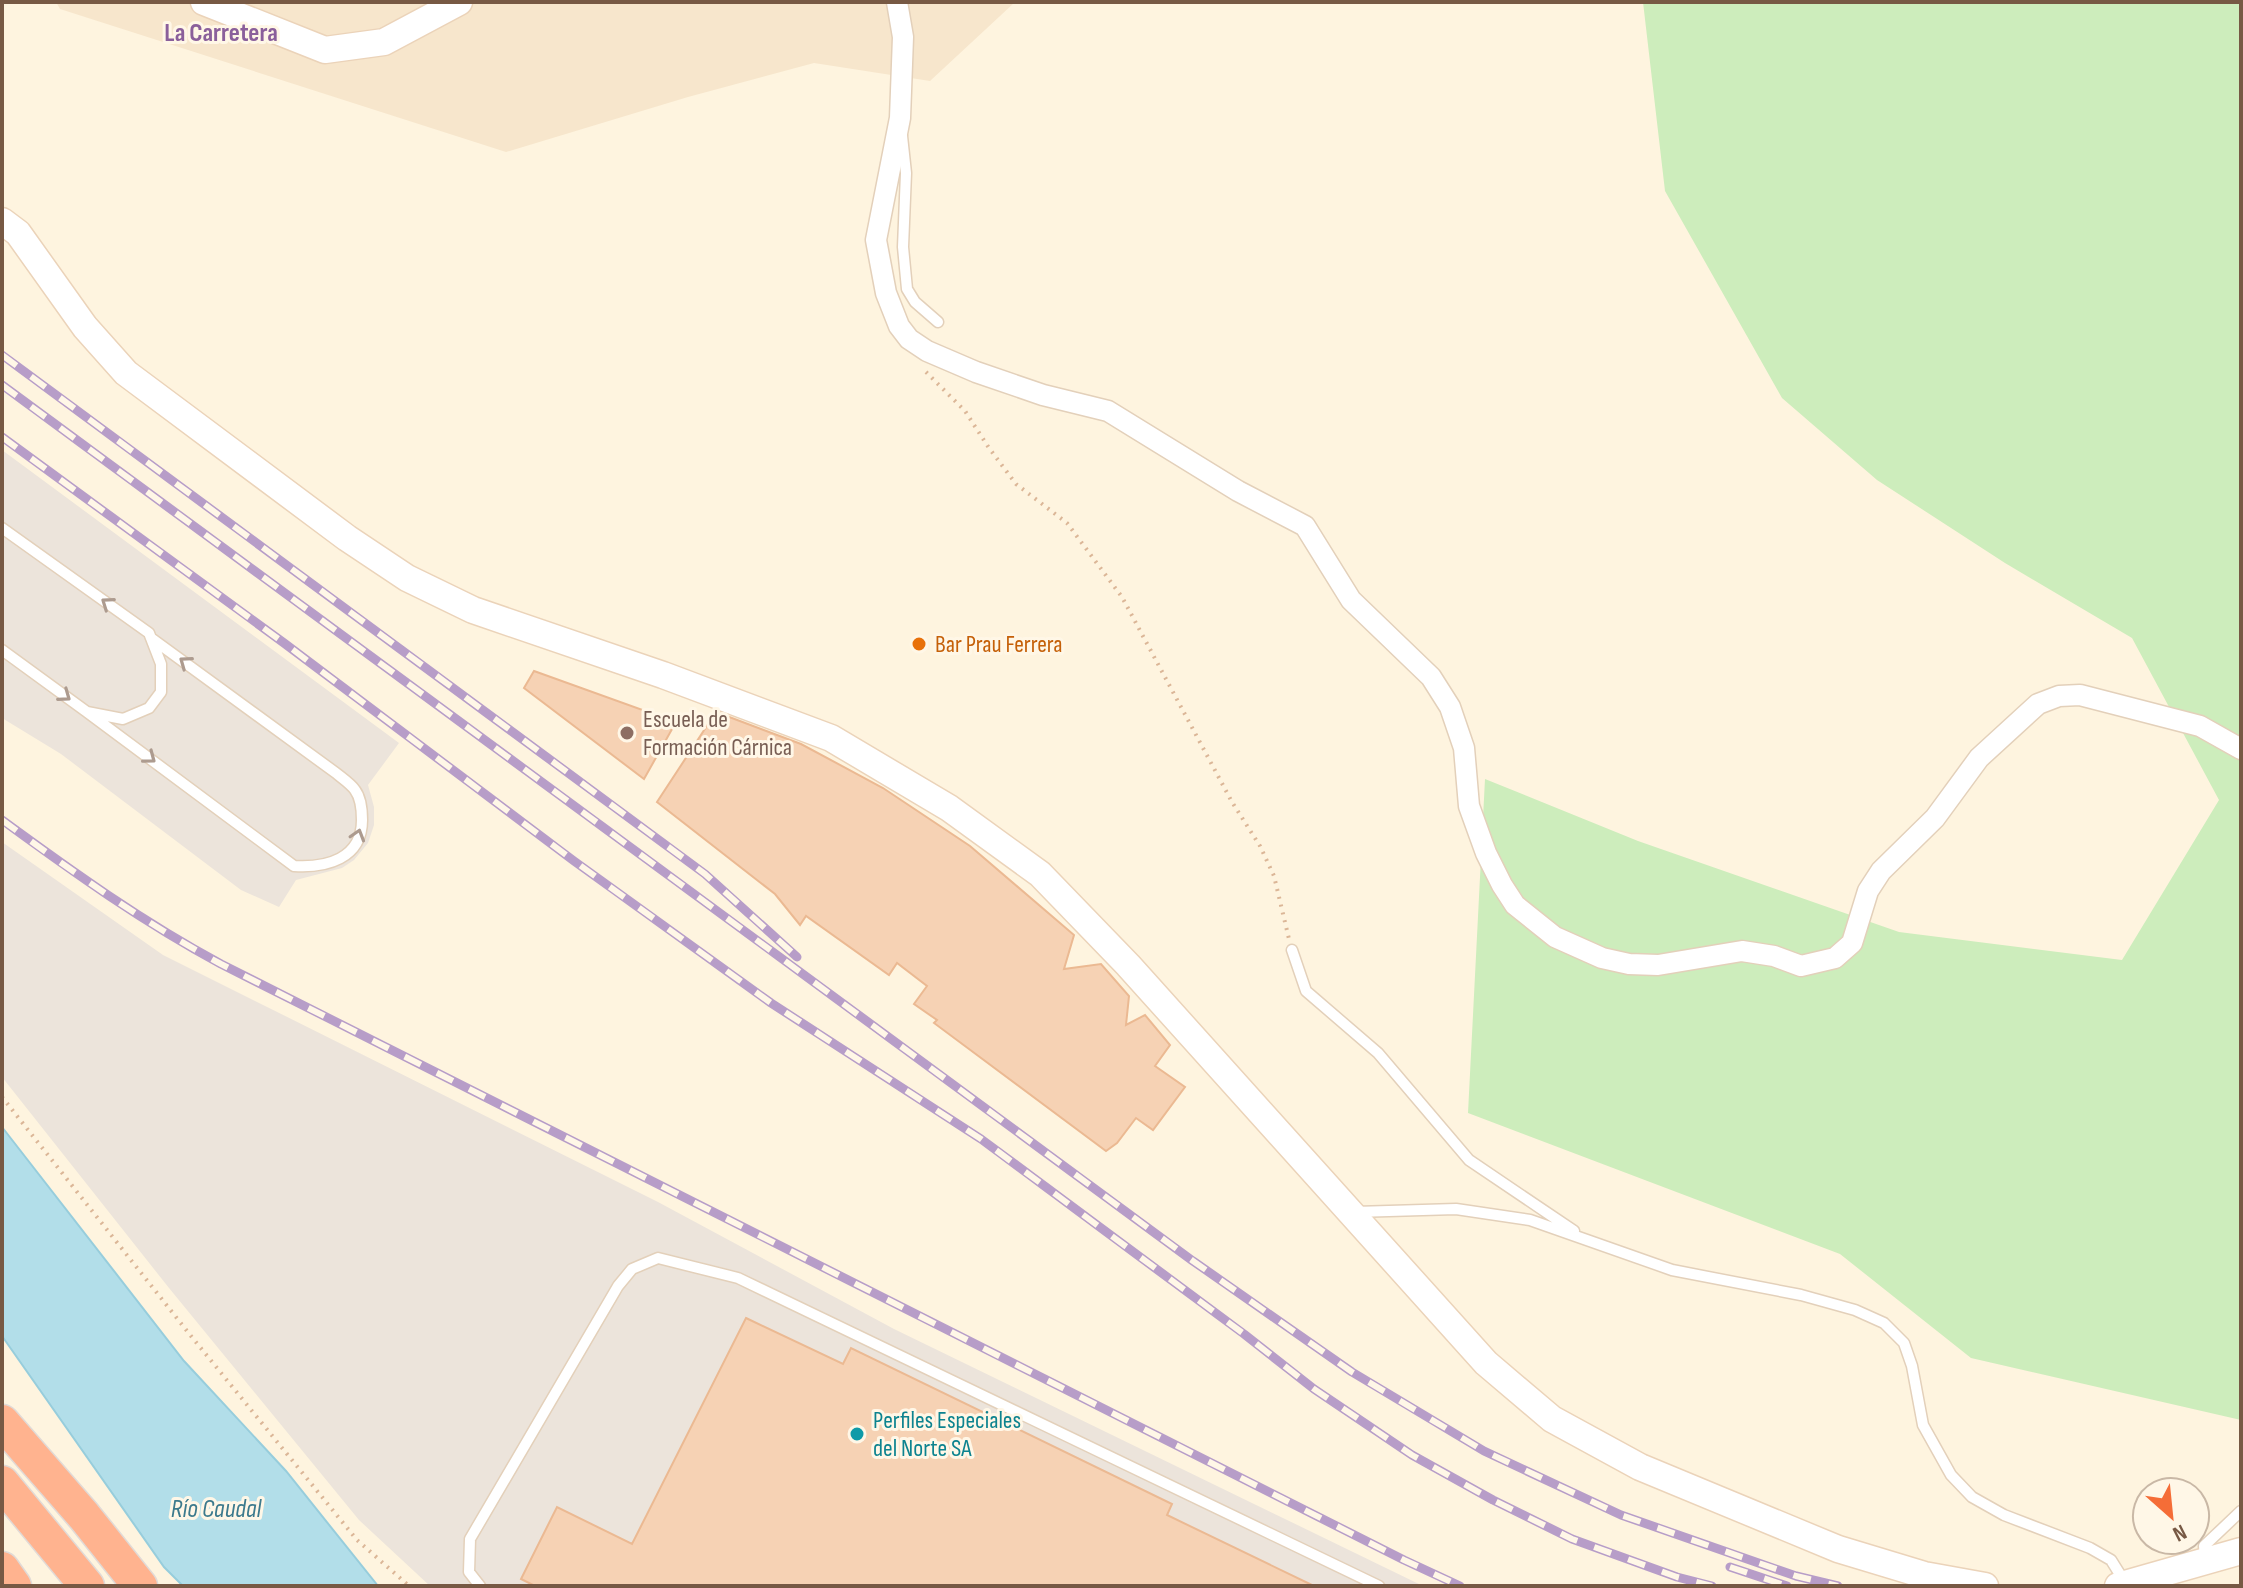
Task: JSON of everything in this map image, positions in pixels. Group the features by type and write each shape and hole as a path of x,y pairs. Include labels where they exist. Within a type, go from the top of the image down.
{"highway":[{"path":"2,1422 140,1586"},
{"path":"2,1441 75,1523 123,1586"},
{"path":"2,1483 87,1586"},
{"path":"2,1517 56,1586"},
{"path":"2,1569 14,1586"}],"street":[{"path":"204,2 325,50 384,42 459,2"},
{"path":"897,2 903,37 898,127 876,240 886,293 899,326 909,339 927,351 976,372 1043,395 1108,411 1238,491 1305,526 1351,600 1431,677 1450,707 1464,748 1469,806 1486,853 1515,905 1555,937 1602,958 1629,964 1658,965 1742,951 1774,956 1801,966 1835,958 1852,943 1868,891 1881,871 1935,818 1979,758 2038,704 2059,696 2080,695 2200,726 2241,749"},
{"path":"2,221 18,233 85,327 126,373 347,538 407,578 473,610 663,675 831,738 949,808 1040,874 1128,965 1486,1363 1552,1419 1640,1467 1838,1549 1924,1575 1985,1586"},
{"path":"2122,1585 2241,1551"}],"lane":[{"path":"898,127 905,142 903,247 907,289 915,302 938,322"},
{"path":"2,528 149,633 161,664 161,692 149,708 123,719 87,712"},
{"path":"2,650 294,866 316,868 336,863 353,850 362,830 362,809 356,790 151,638"},
{"path":"1292,950 1306,991 1378,1053 1469,1160 1586,1239"},
{"path":"1349,1213 1444,1209 1489,1212 1530,1220 1672,1270 1801,1295 1855,1310 1884,1323 1904,1343 1912,1366 1923,1425 1951,1475 1972,1497 2004,1515 2090,1548 2111,1560 2122,1585"},
{"path":"480,1586 469,1572 470,1539 618,1286 632,1269 658,1258 738,1278 1379,1586"},
{"path":"2205,1563 2204,1546 2241,1511"}],"path":[{"path":"922,367 965,411 1016,484 1067,523 1122,597 1226,790 1260,846 1274,876 1292,950"},
{"path":"2,1097 357,1540 409,1586"}],"shaded area":[{"path":"56,2 1014,3 930,81 814,63 506,152 60,9"},
{"path":"2,450 399,743 368,785 374,807 374,825 368,843 354,860 342,868 296,880 279,907 241,890 61,754 2,718"},
{"path":"2,842 163,955 658,1202 894,1329 1423,1586 430,1586 359,1520 2,1077"}],"green space":[{"path":"1643,2 2241,2 2241,1420 1971,1358 1840,1254 1468,1113 1485,779 1638,841 1899,932 2122,960 2219,800 2132,638 2005,563 1877,480 1782,398 1665,191"}],"water":[{"name":"Río Caudal","path":"2,1127 184,1361 286,1471 378,1586 183,1586 164,1567 2,1336"}],"building":[{"name":"Escuela de Formación Cárnica","path":"534,671 676,722 644,779 524,688"},
{"path":"716,712 801,744 883,788 970,846 1074,935 1064,969 1101,964 1129,996 1126,1025 1145,1015 1170,1045 1155,1066 1185,1087 1153,1130 1136,1118 1117,1143 1106,1151 934,1023 937,1020 914,1004 927,986 897,963 889,975 806,916 800,925 775,894 657,802"},
{"name":"Perfiles Especiales del Norte SA","path":"746,1318 843,1364 851,1348 1172,1504 1167,1515 1314,1586 535,1586 521,1579 557,1507 632,1544"}],"railway":[{"path":"2,355 705,874 797,957"},
{"path":"2,385 1193,1261 1352,1372 1484,1451 1621,1515 1796,1576 1838,1586"},
{"path":"2,437 284,643 574,861 771,1003 981,1139 1314,1389 1412,1455 1572,1539 1677,1577 1712,1586"},
{"path":"2,820 136,914 221,964 1460,1586"},
{"path":"1730,1567 1787,1586"}],"place":[{"name":"Bar Prau Ferrera","path":"919,644"},
{"name":"Escuela de Formación Cárnica","path":"627,733"},
{"name":"Perfiles Especiales del Norte SA","path":"857,1434"}],"district":[{"name":"La Carretera","path":"221,32"}]}
